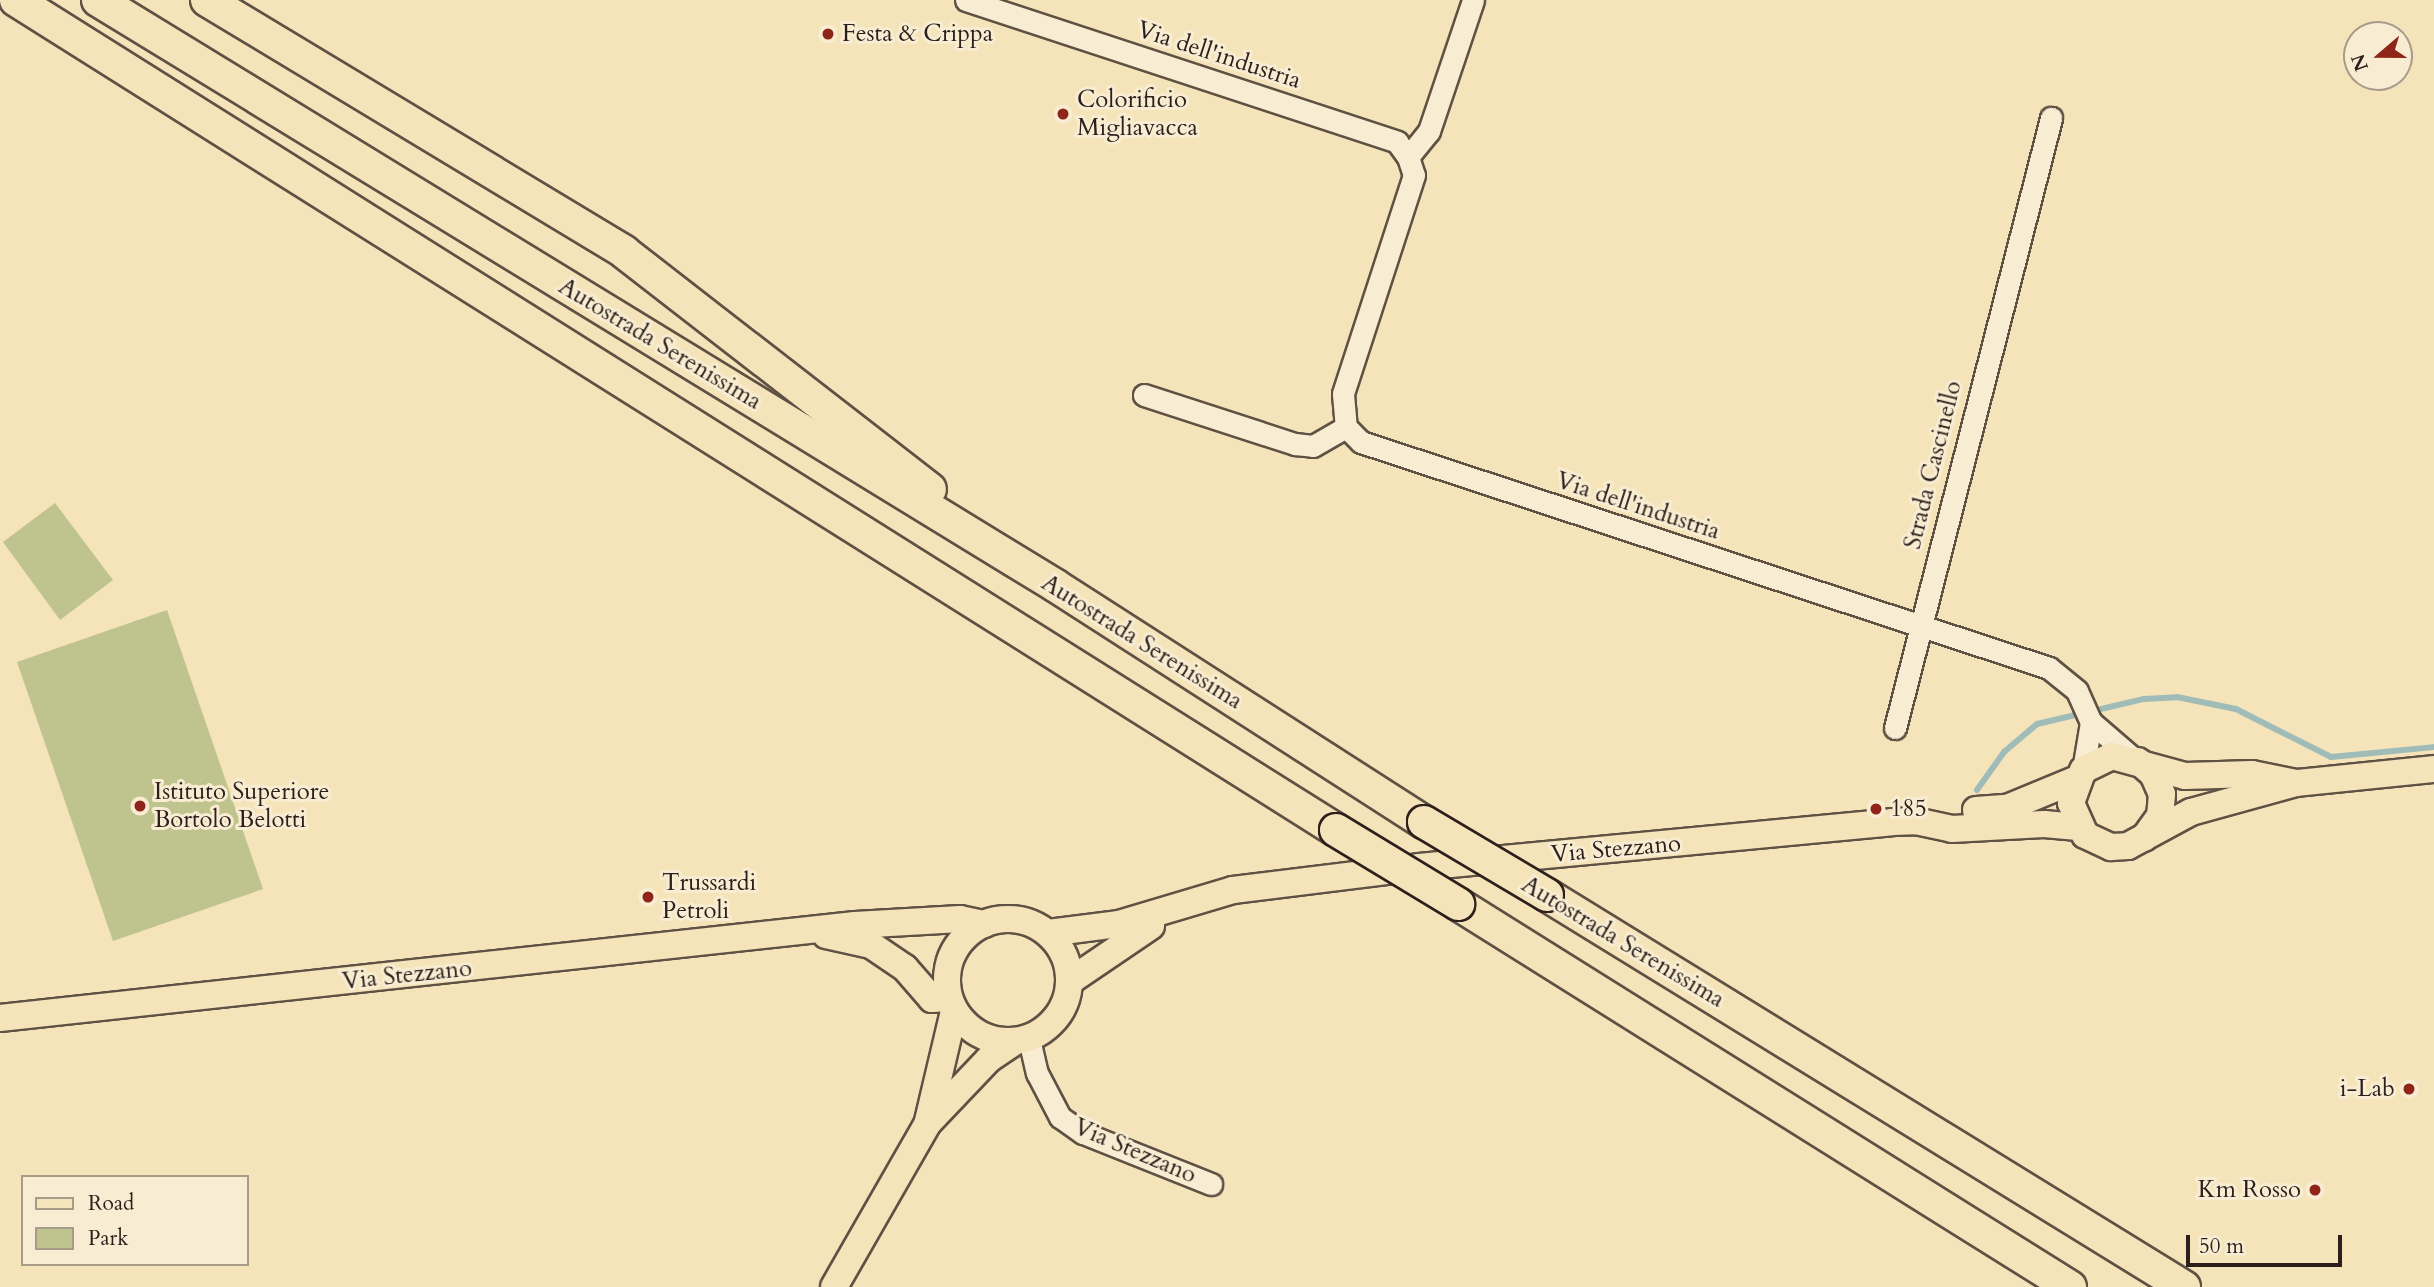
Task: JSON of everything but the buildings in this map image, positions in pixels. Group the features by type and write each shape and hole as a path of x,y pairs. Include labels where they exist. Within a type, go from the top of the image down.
{"highway":[{"name":"Autostrada Serenissima","path":"99,0 1056,586 1424,821 2184,1287"},
{"path":"207,0 624,252 1056,586"},
{"name":"Autostrada Serenissima","path":"22,3 1336,830 2070,1287"}],"main road":[{"name":"Via Stezzano","path":"0,1018 815,932 855,925 960,919 984,924 1017,919 1048,933 1119,924 1233,890 1419,867 1915,821 1941,813 2007,808 2112,756 2135,760 2185,776 2252,775 2296,783"},
{"path":"2135,760 2153,774 2162,794 2155,826 2140,841"},
{"name":"Via Stezzano","path":"1915,821 1952,829 2044,824 2078,827 2094,841 2111,847 2140,841 2191,812 2296,783 2434,769"},
{"path":"2078,827 2071,803 2080,774"},
{"name":"Via Stezzano","path":"1070,981 1145,928 1233,890"},
{"path":"928,1123 952,1004 947,976 952,954 965,936 984,924"},
{"name":"Via Stezzano","path":"815,932 871,945 905,968 932,999 952,1004 980,1035 1021,1040"},
{"path":"834,1287 928,1123 989,1059 1058,1016 1070,981 1064,954 1048,933"}],"street":[{"name":"Via dell'industria","path":"966,0 1379,135 1397,142 1408,157"},
{"path":"1143,395 1295,444 1313,446 1346,427 1343,394 1414,175 1408,157 1429,131 1473,0"},
{"name":"Strada Cascinello","path":"1895,728 2051,118"},
{"name":"Via dell'industria","path":"1346,427 1375,448 1920,625"},
{"path":"1920,625 2049,668 2077,691 2091,722 2135,760"},
{"path":"2080,774 2091,722"},
{"name":"Via Stezzano","path":"1021,1040 1060,1117 1083,1133 1211,1184"}],"green space":[{"path":"55,503 113,580 60,620 3,542"},
{"path":"167,610 263,889 113,941 17,662"}],"waterway":[{"path":"1977,790 2004,752 2037,724 2144,699 2177,697 2236,709 2331,757 2434,747"}],"place":[{"name":"Festa & Crippa","path":"828,34"},
{"name":"Colorificio Migliavacca","path":"1063,114"},
{"name":"Istituto Superiore Bortolo Belotti","path":"140,806"},
{"name":"185","path":"1876,809"},
{"name":"Trussardi Petroli","path":"648,897"},
{"name":"i-Lab","path":"2409,1089"},
{"name":"Km Rosso","path":"2315,1190"}]}
